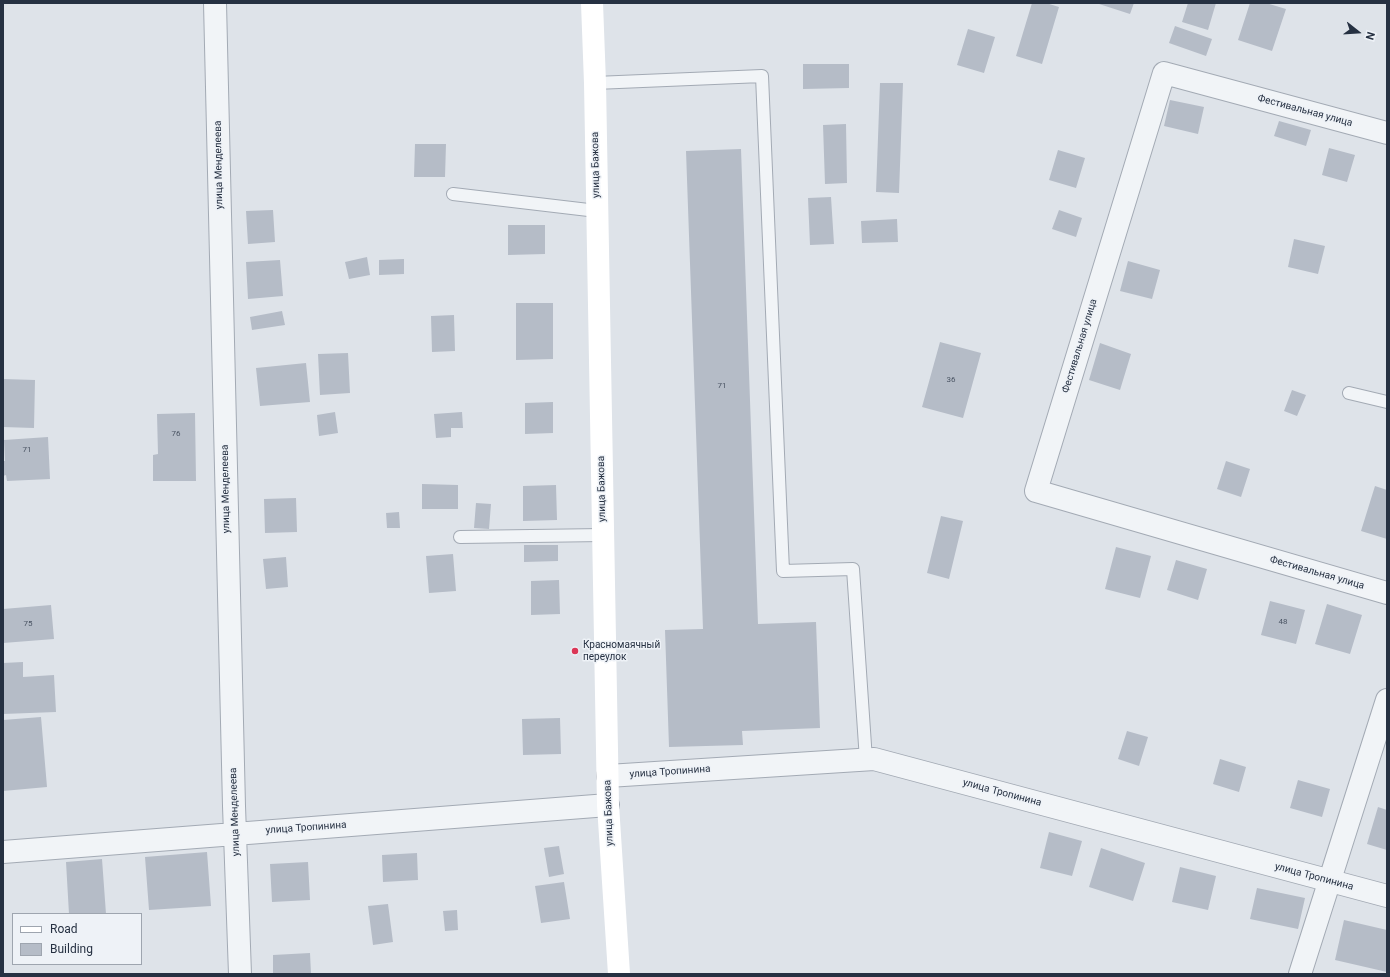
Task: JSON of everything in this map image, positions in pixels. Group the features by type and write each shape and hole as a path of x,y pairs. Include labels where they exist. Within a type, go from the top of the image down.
{"main road":[{"name":"улица Бажова","path":"592,3 595,83 608,805 619,974"}],"street":[{"name":"улица Менделеева","path":"215,3 235,834 240,974"},
{"name":"Фестивальная улица","path":"1387,133 1164,73 1036,491 1387,593"},
{"path":"1300,974 1387,700"},
{"name":"улица Тропинина","path":"608,776 874,759 1387,896"},
{"name":"улица Тропинина","path":"3,852 608,805"}],"lane":[{"path":"595,83 762,76 783,571 853,569 866,760"},
{"path":"453,194 597,211"},
{"path":"1349,393 1387,402"},
{"path":"460,537 603,535"}],"building":[{"path":"1032,3 1046,3 1059,7 1042,64 1016,56"},
{"path":"1096,3 1134,3 1130,14"},
{"path":"1188,3 1216,3 1208,30 1182,22"},
{"path":"1250,3 1266,3 1286,9 1272,51 1238,40"},
{"path":"1175,26 1212,39 1206,56 1169,43"},
{"path":"968,29 995,37 984,73 957,65"},
{"path":"803,64 849,64 849,88 803,89"},
{"path":"880,83 903,83 899,193 876,192"},
{"path":"1170,100 1204,107 1198,134 1164,126"},
{"path":"1279,121 1311,130 1306,146 1274,136"},
{"path":"846,124 847,183 825,184 823,125"},
{"path":"415,144 446,144 445,177 414,177"},
{"path":"1329,148 1355,155 1347,182 1322,175"},
{"path":"741,149 758,624 816,622 820,728 742,731 743,745 669,747 665,630 703,629 686,151"},
{"path":"1058,150 1085,158 1076,188 1049,180"},
{"path":"831,197 834,244 810,245 808,198"},
{"path":"273,210 275,242 248,244 246,211"},
{"path":"1059,210 1082,218 1076,237 1052,229"},
{"path":"897,219 898,242 862,243 861,221"},
{"path":"508,225 545,225 545,254 508,255"},
{"path":"1294,239 1325,246 1318,274 1288,267"},
{"path":"367,257 370,275 349,279 345,262"},
{"path":"404,259 404,274 379,275 379,260"},
{"path":"280,260 283,296 248,299 246,262"},
{"path":"1128,261 1160,270 1152,299 1120,291"},
{"path":"516,303 553,303 553,359 516,360"},
{"path":"282,311 285,325 252,330 250,317"},
{"path":"454,315 455,351 432,352 431,316"},
{"path":"940,342 981,353 963,418 922,407"},
{"path":"1100,343 1131,354 1120,390 1089,380"},
{"path":"348,353 350,393 320,395 318,354"},
{"path":"306,363 310,402 260,406 256,368"},
{"path":"3,379 35,380 34,428 3,427"},
{"path":"1292,390 1306,395 1297,416 1284,411"},
{"path":"553,402 553,433 525,434 525,403"},
{"path":"335,412 338,433 319,436 317,415"},
{"path":"462,412 463,428 451,428 451,437 436,438 434,414"},
{"path":"195,413 196,481 153,481 153,455 158,454 157,414"},
{"path":"48,437 50,479 7,481 6,475 3,476 3,461 5,461 4,440"},
{"path":"1226,461 1250,469 1241,497 1217,489"},
{"path":"422,484 458,485 458,509 422,509"},
{"path":"556,485 557,520 523,521 523,486"},
{"path":"1375,486 1387,490 1387,539 1361,531"},
{"path":"296,498 297,532 265,533 264,499"},
{"path":"476,503 491,504 489,529 474,528"},
{"path":"399,512 400,528 387,528 386,513"},
{"path":"941,516 963,521 949,579 927,573"},
{"path":"524,545 558,545 558,561 524,562"},
{"path":"1116,547 1151,556 1140,598 1105,589"},
{"path":"453,554 456,591 429,593 426,556"},
{"path":"286,557 288,587 266,589 263,559"},
{"path":"1176,560 1207,569 1198,600 1167,590"},
{"path":"559,580 560,614 531,615 531,581"},
{"path":"1270,601 1305,610 1296,644 1261,635"},
{"path":"1327,604 1362,615 1350,654 1315,644"},
{"path":"51,605 54,639 3,643 3,609"},
{"path":"23,662 23,677 54,675 56,712 3,714 3,663"},
{"path":"41,717 47,787 3,791 3,720"},
{"path":"560,718 561,754 523,755 522,719"},
{"path":"1127,731 1148,737 1139,766 1118,759"},
{"path":"1220,759 1246,767 1239,792 1213,784"},
{"path":"1298,780 1330,789 1322,817 1290,808"},
{"path":"1378,807 1387,810 1387,850 1367,844"},
{"path":"1049,832 1082,841 1072,876 1040,868"},
{"path":"559,846 564,874 549,877 544,848"},
{"path":"1101,848 1145,863 1133,901 1089,887"},
{"path":"207,852 211,906 149,910 145,857"},
{"path":"417,853 418,880 383,882 382,855"},
{"path":"102,859 106,913 69,913 66,862"},
{"path":"308,862 310,900 272,902 270,864"},
{"path":"1180,867 1216,876 1208,910 1172,902"},
{"path":"564,882 570,919 541,923 535,886"},
{"path":"1257,888 1305,898 1298,929 1250,919"},
{"path":"388,904 393,942 373,945 368,906"},
{"path":"457,910 458,930 445,931 443,911"},
{"path":"1344,920 1387,930 1387,972 1335,960"},
{"path":"310,953 311,974 273,974 273,955"}],"place":[{"name":"Красномаячный переулок","path":"575,651"}]}
